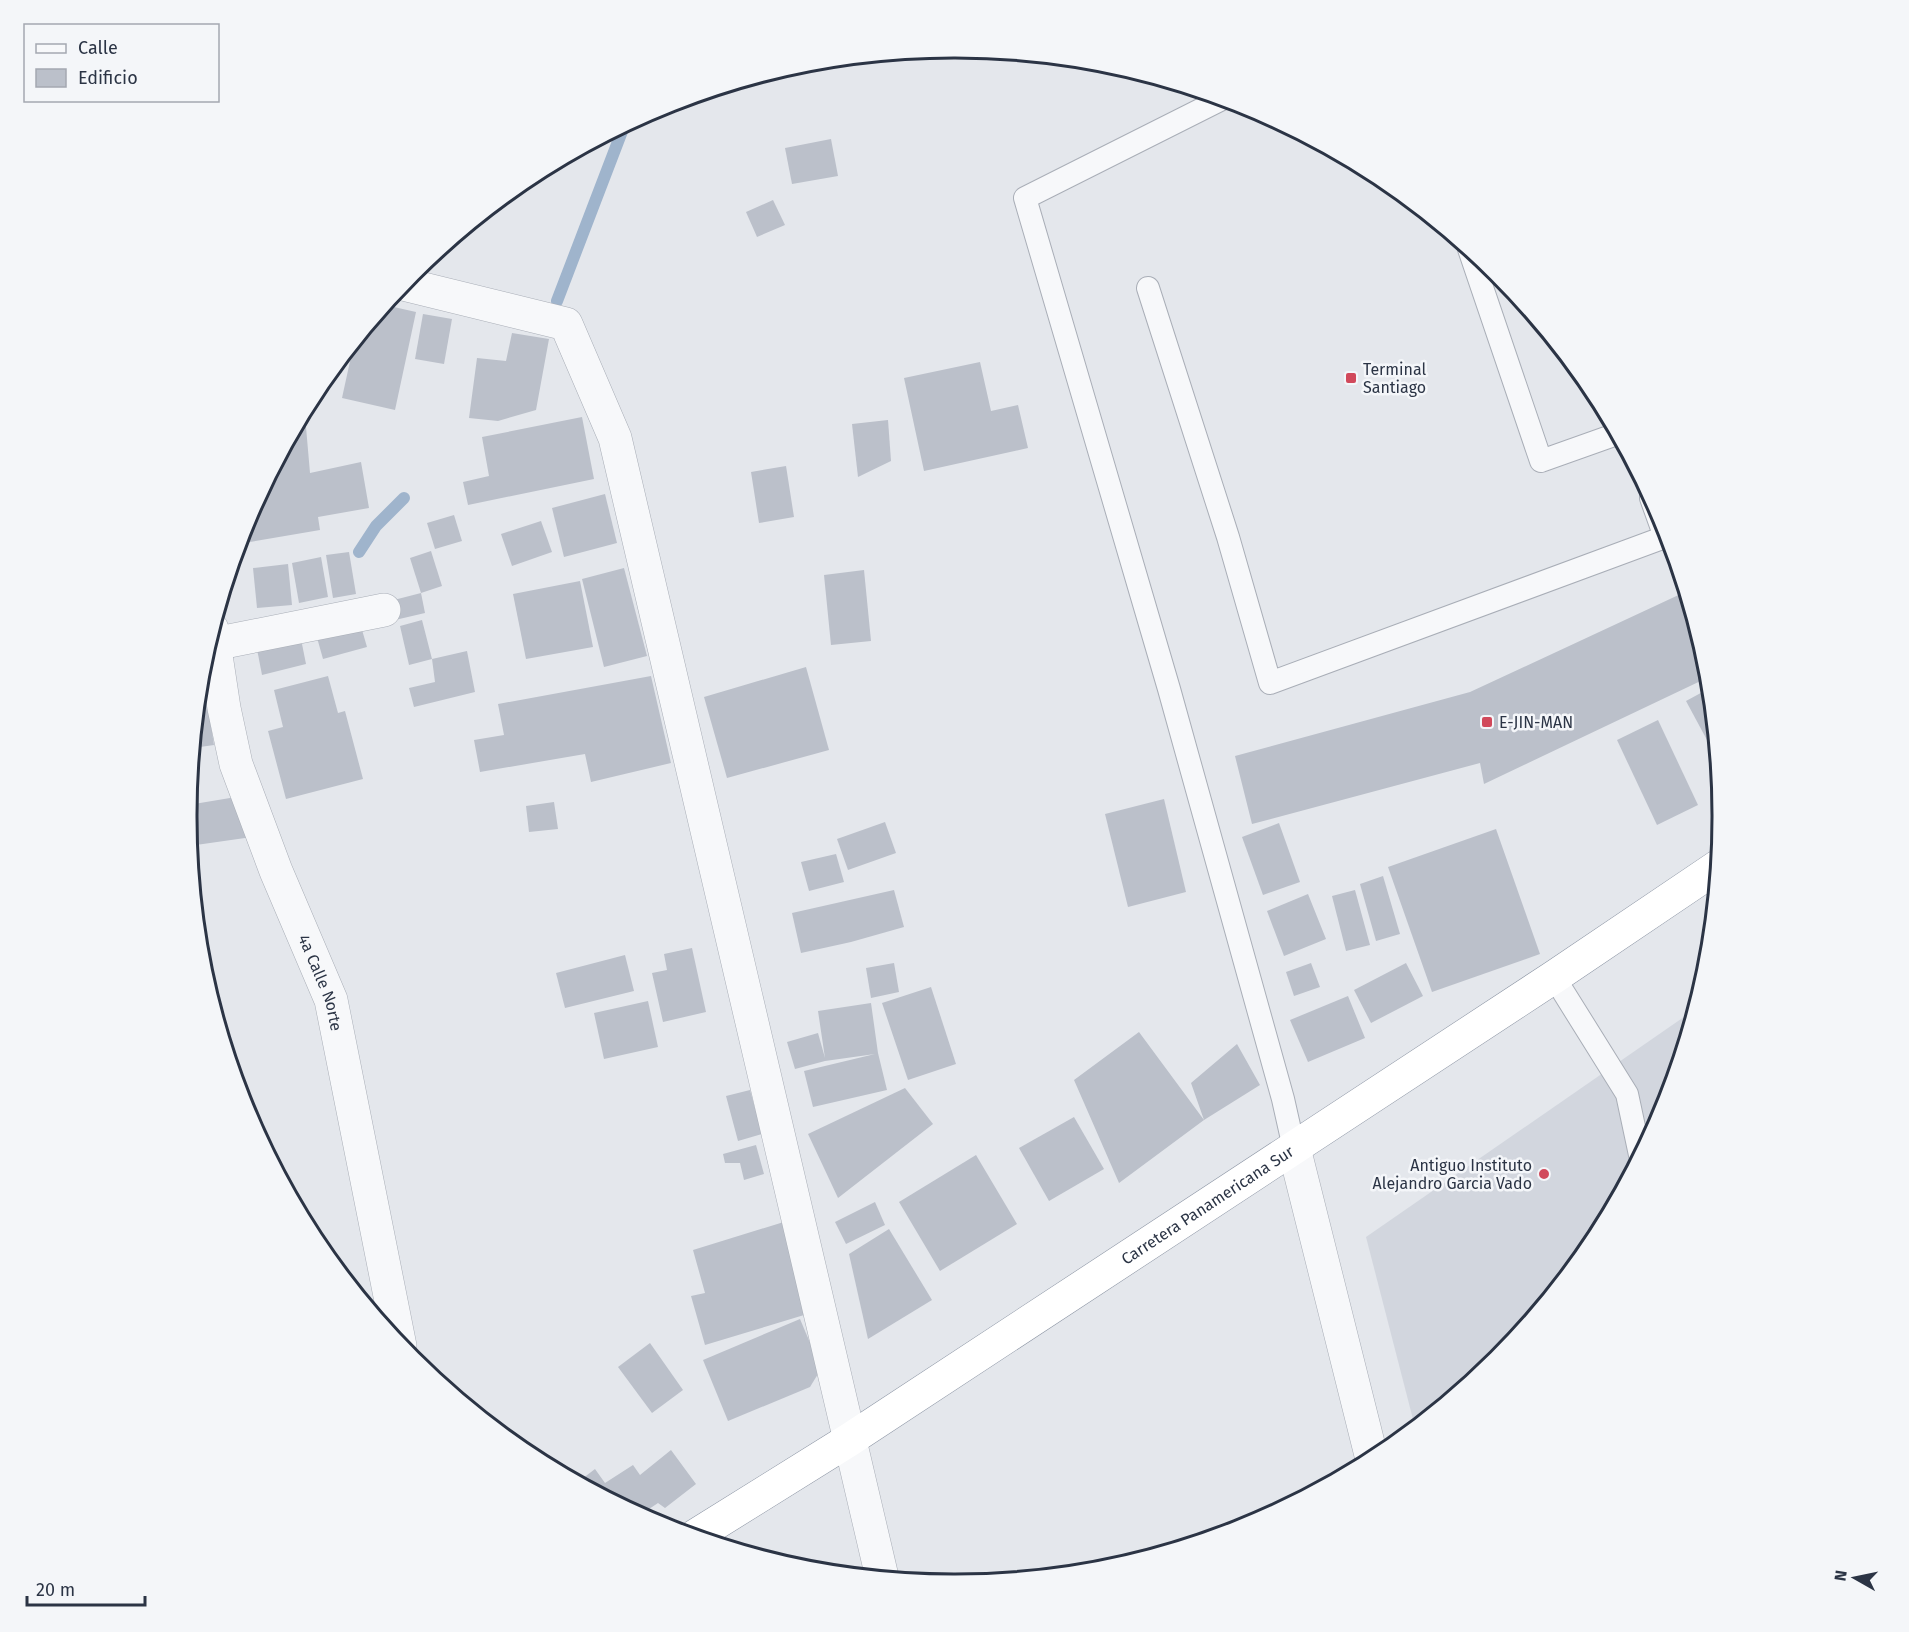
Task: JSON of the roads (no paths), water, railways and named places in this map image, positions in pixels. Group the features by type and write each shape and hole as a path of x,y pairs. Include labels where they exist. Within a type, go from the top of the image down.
{"highway":[{"name":"Carretera Panamericana Sur","path":"704,1530 849,1440 1709,873"}],"street":[{"path":"413,286 566,324 615,438 880,1569"},
{"path":"219,636 384,610"},
{"name":"4a Calle Norte","path":"215,653 236,764 276,871 331,1000 396,1327"},
{"path":"1294,1148 1370,1449"}],"lane":[{"path":"1212,104 1024,198 1169,689 1283,1098 1294,1148"},
{"path":"1475,265 1541,461 1611,437"},
{"path":"1148,288 1228,537 1270,683 1659,539"},
{"path":"1554,977 1627,1094 1637,1143"}],"waterway":[{"path":"557,301 620,137"},
{"path":"359,552 376,526 404,498"}],"place":[{"name":"Terminal Santiago","path":"1351,378"},
{"name":"E-JIN-MAN","path":"1487,722"},
{"name":"Antiguo Instituto Alejandro Garcia Vado","path":"1544,1174"}]}
